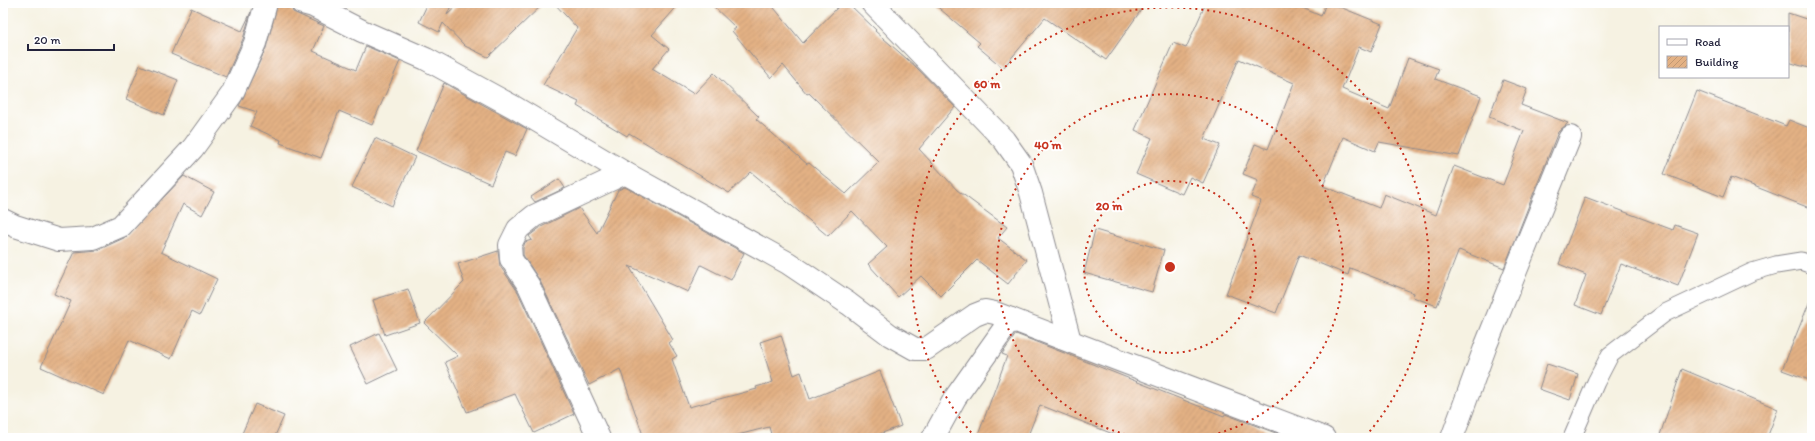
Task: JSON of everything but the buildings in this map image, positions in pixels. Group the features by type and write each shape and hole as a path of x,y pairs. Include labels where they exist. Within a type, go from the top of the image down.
{"street":[{"path":"3,220 15,226 59,240 93,238 121,226 193,148 232,94 255,43 266,3"},
{"path":"302,3 313,6 362,31 426,59 514,107 625,174 788,263 849,304 890,335 915,349 926,348 974,315 985,311 995,312 1324,438"},
{"path":"872,3 1004,140 1022,164 1070,341"},
{"path":"1452,438 1486,345 1570,136"},
{"path":"599,438 529,286 511,259 510,245 518,228 534,216 625,174"},
{"path":"933,438 955,398 1011,319"}],"lane":[{"path":"1572,438 1596,382 1610,355 1665,314 1752,272 1776,265 1800,261 1812,265"}]}
